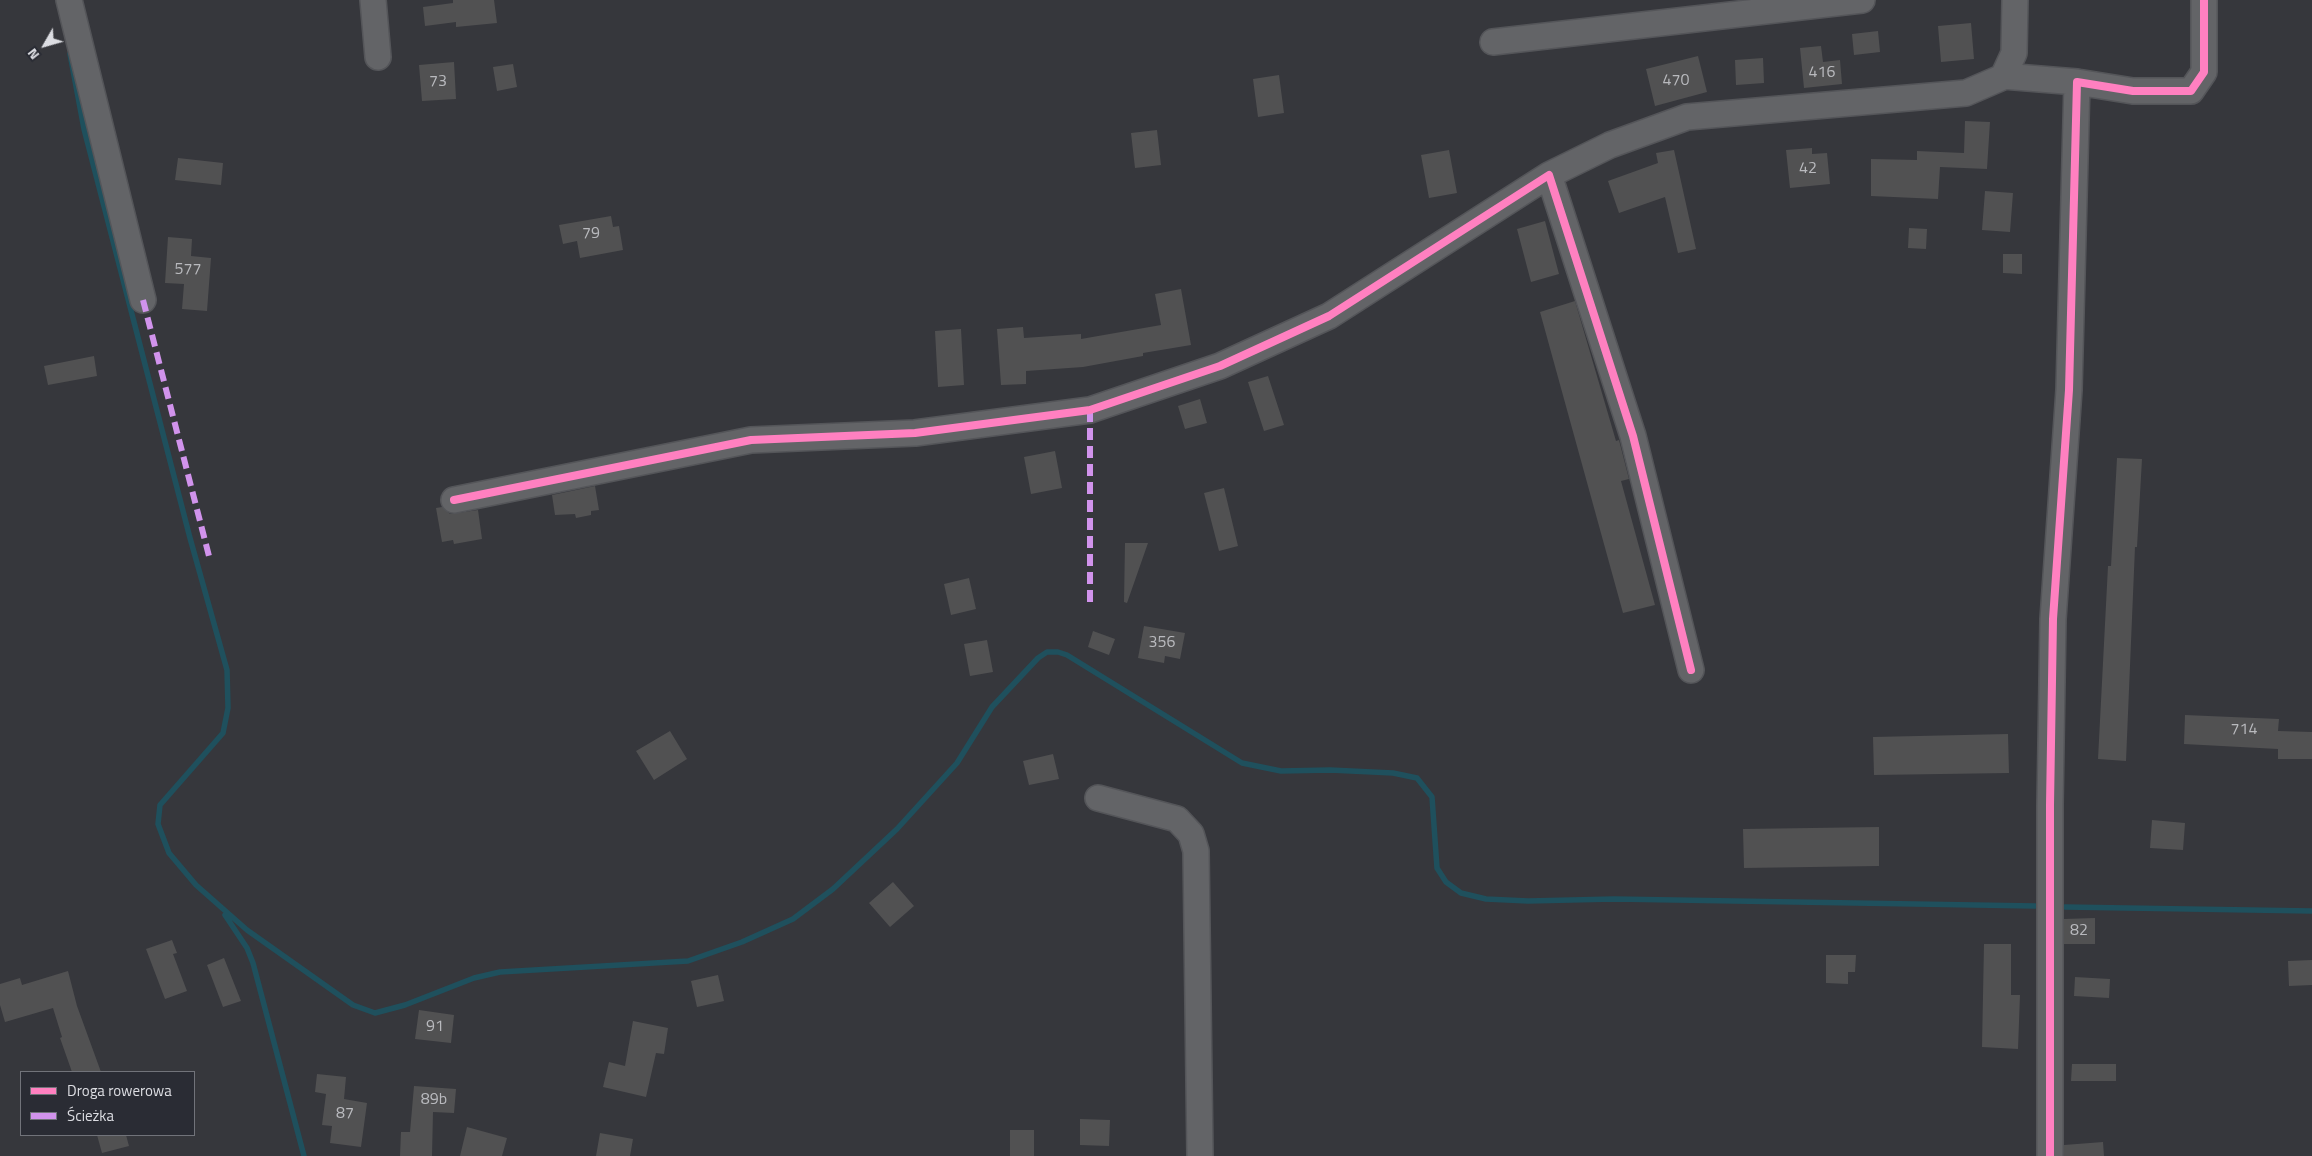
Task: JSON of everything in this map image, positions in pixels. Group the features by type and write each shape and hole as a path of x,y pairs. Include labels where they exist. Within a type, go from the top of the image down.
{"street":[{"path":"69,0 143,300"},
{"path":"373,0 378,57"},
{"path":"1493,42 1862,0"},
{"path":"2003,76 2014,53 2016,0"},
{"path":"454,500 751,440 915,432 1090,410 1220,366 1329,316 1549,174 1610,145 1687,117 1966,93 2003,76 2077,82 2133,91 2191,91 2204,72 2204,0"},
{"path":"2050,1156 2050,805 2053,629 2069,390 2077,82"},
{"path":"1549,174 1633,436 1691,670"},
{"path":"1098,798 1177,819 1192,834 1196,851 1200,1156"}],"building":[{"path":"453,0 494,0 497,23 456,27 456,22 425,26 423,7 453,3"},
{"path":"1971,23 1974,59 1941,62 1938,26"},
{"path":"1878,31 1880,52 1854,55 1852,34"},
{"path":"1821,46 1823,62 1840,60 1842,84 1804,88 1800,48"},
{"path":"1698,56 1707,92 1655,106 1646,69"},
{"path":"1763,58 1764,83 1736,85 1735,60"},
{"path":"454,62 456,99 422,101 419,65"},
{"path":"513,64 517,87 497,91 493,67"},
{"path":"1279,75 1284,113 1258,117 1253,79"},
{"path":"1965,121 1990,122 1987,169 1940,167 1938,199 1871,196 1871,159 1917,160 1917,151 1964,153"},
{"path":"1157,130 1161,165 1135,168 1131,133"},
{"path":"1812,148 1812,154 1827,153 1830,184 1790,188 1786,150"},
{"path":"1449,150 1457,193 1429,198 1421,155"},
{"path":"1674,150 1696,249 1678,253 1665,197 1619,213 1608,181 1658,163 1656,153"},
{"path":"178,158 223,163 221,185 175,180"},
{"path":"1985,191 2013,193 2010,232 1982,230"},
{"path":"611,216 613,227 619,226 623,250 580,258 577,241 563,244 559,225"},
{"path":"1545,221 1559,274 1531,282 1517,229"},
{"path":"1909,228 1927,229 1926,249 1908,248"},
{"path":"168,237 192,239 191,256 211,258 207,311 182,309 184,284 165,283"},
{"path":"2003,254 2022,254 2022,274 2003,273"},
{"path":"1181,289 1191,345 1143,353 1143,356 1083,367 1026,371 1026,384 1001,385 997,329 1023,327 1024,338 1081,334 1081,339 1161,325 1155,294"},
{"path":"1575,301 1616,441 1619,440 1629,479 1621,481 1655,605 1623,613 1540,312"},
{"path":"961,329 964,385 938,387 935,331"},
{"path":"94,356 97,376 48,385 44,366"},
{"path":"1268,376 1284,425 1264,431 1248,382"},
{"path":"1200,399 1207,423 1185,429 1178,406"},
{"path":"1055,451 1062,488 1031,494 1024,457"},
{"path":"2117,458 2142,459 2137,547 2135,547 2126,761 2098,759 2108,566 2111,566"},
{"path":"595,486 599,510 591,511 591,515 576,518 575,514 555,515 552,495"},
{"path":"1224,488 1238,546 1219,551 1204,493"},
{"path":"442,507 450,514 478,510 482,539 454,544 453,540 442,542 436,508"},
{"path":"1125,543 1148,543 1127,603 1124,602"},
{"path":"969,578 976,609 951,615 944,584"},
{"path":"1144,626 1185,633 1180,659 1165,656 1164,663 1138,658"},
{"path":"1093,631 1115,639 1109,655 1088,647"},
{"path":"987,640 993,672 970,676 964,644"},
{"path":"2185,715 2279,719 2278,731 2312,732 2312,759 2278,759 2278,749 2184,744"},
{"path":"670,731 687,759 654,780 636,751"},
{"path":"2008,734 2009,773 1874,775 1873,737"},
{"path":"1053,754 1059,779 1029,785 1023,761"},
{"path":"2152,820 2185,823 2183,850 2150,848"},
{"path":"1879,827 1879,866 1744,868 1743,829"},
{"path":"893,882 914,906 890,927 869,903"},
{"path":"2095,918 2095,944 2064,944 2064,919"},
{"path":"172,940 177,953 173,954 187,991 165,999 146,949"},
{"path":"1984,944 2011,944 2011,995 2020,995 2018,1049 1982,1047"},
{"path":"1826,955 1856,955 1855,972 1848,972 1848,984 1826,983"},
{"path":"224,958 241,1001 223,1007 207,965"},
{"path":"2312,960 2312,985 2289,986 2288,961"},
{"path":"68,971 77,1006 101,1071 72,1071 60,1038 62,1037 53,1008 5,1022 0,1005 0,984 20,978 22,985"},
{"path":"718,975 724,1001 697,1007 691,981"},
{"path":"2075,977 2110,979 2109,998 2074,996"},
{"path":"419,1010 454,1015 451,1043 415,1039"},
{"path":"633,1021 668,1028 664,1054 656,1053 646,1097 603,1087 609,1062 625,1066"},
{"path":"2072,1064 2116,1064 2116,1081 2071,1081"},
{"path":"317,1074 346,1077 344,1099 367,1103 361,1147 330,1143 332,1126 322,1125 326,1094 315,1092"},
{"path":"414,1086 456,1089 454,1113 433,1112 432,1156 400,1156 401,1132 410,1132"},
{"path":"1080,1119 1110,1120 1109,1146 1080,1145"},
{"path":"467,1127 507,1138 502,1156 460,1156"},
{"path":"1010,1130 1034,1130 1034,1156 1010,1156"},
{"path":"600,1133 633,1139 630,1156 596,1156"},
{"path":"97,1136 126,1136 129,1146 102,1153"},
{"path":"2103,1142 2104,1156 2064,1156 2064,1145"}],"waterway":[{"path":"70,54 84,129 190,538 227,670 228,708 223,733 160,805 158,824 169,853 196,885 247,930 353,1005 375,1013 405,1005 474,978 500,972 688,961 742,942 793,919 833,889 897,829 957,763 992,707 1038,658 1047,652 1058,652 1067,655 1242,763 1281,771 1330,770 1393,773 1417,778 1432,797 1437,868 1446,882 1461,893 1486,899 1528,901 1614,899 2035,906"},
{"path":"2065,907 2312,911"},
{"path":"225,915 247,948 253,963 304,1156"}],"marked path":[{"path":"143,300 209,556"},
{"path":"1090,410 1090,607"}],"cycle path":[{"path":"2050,1156 2050,805 2053,619 2069,390 2077,82 2133,91 2191,91 2204,72 2204,0"},
{"path":"454,500 751,440 915,433 1090,410 1220,366 1329,316 1549,175 1633,436 1691,670"}]}
